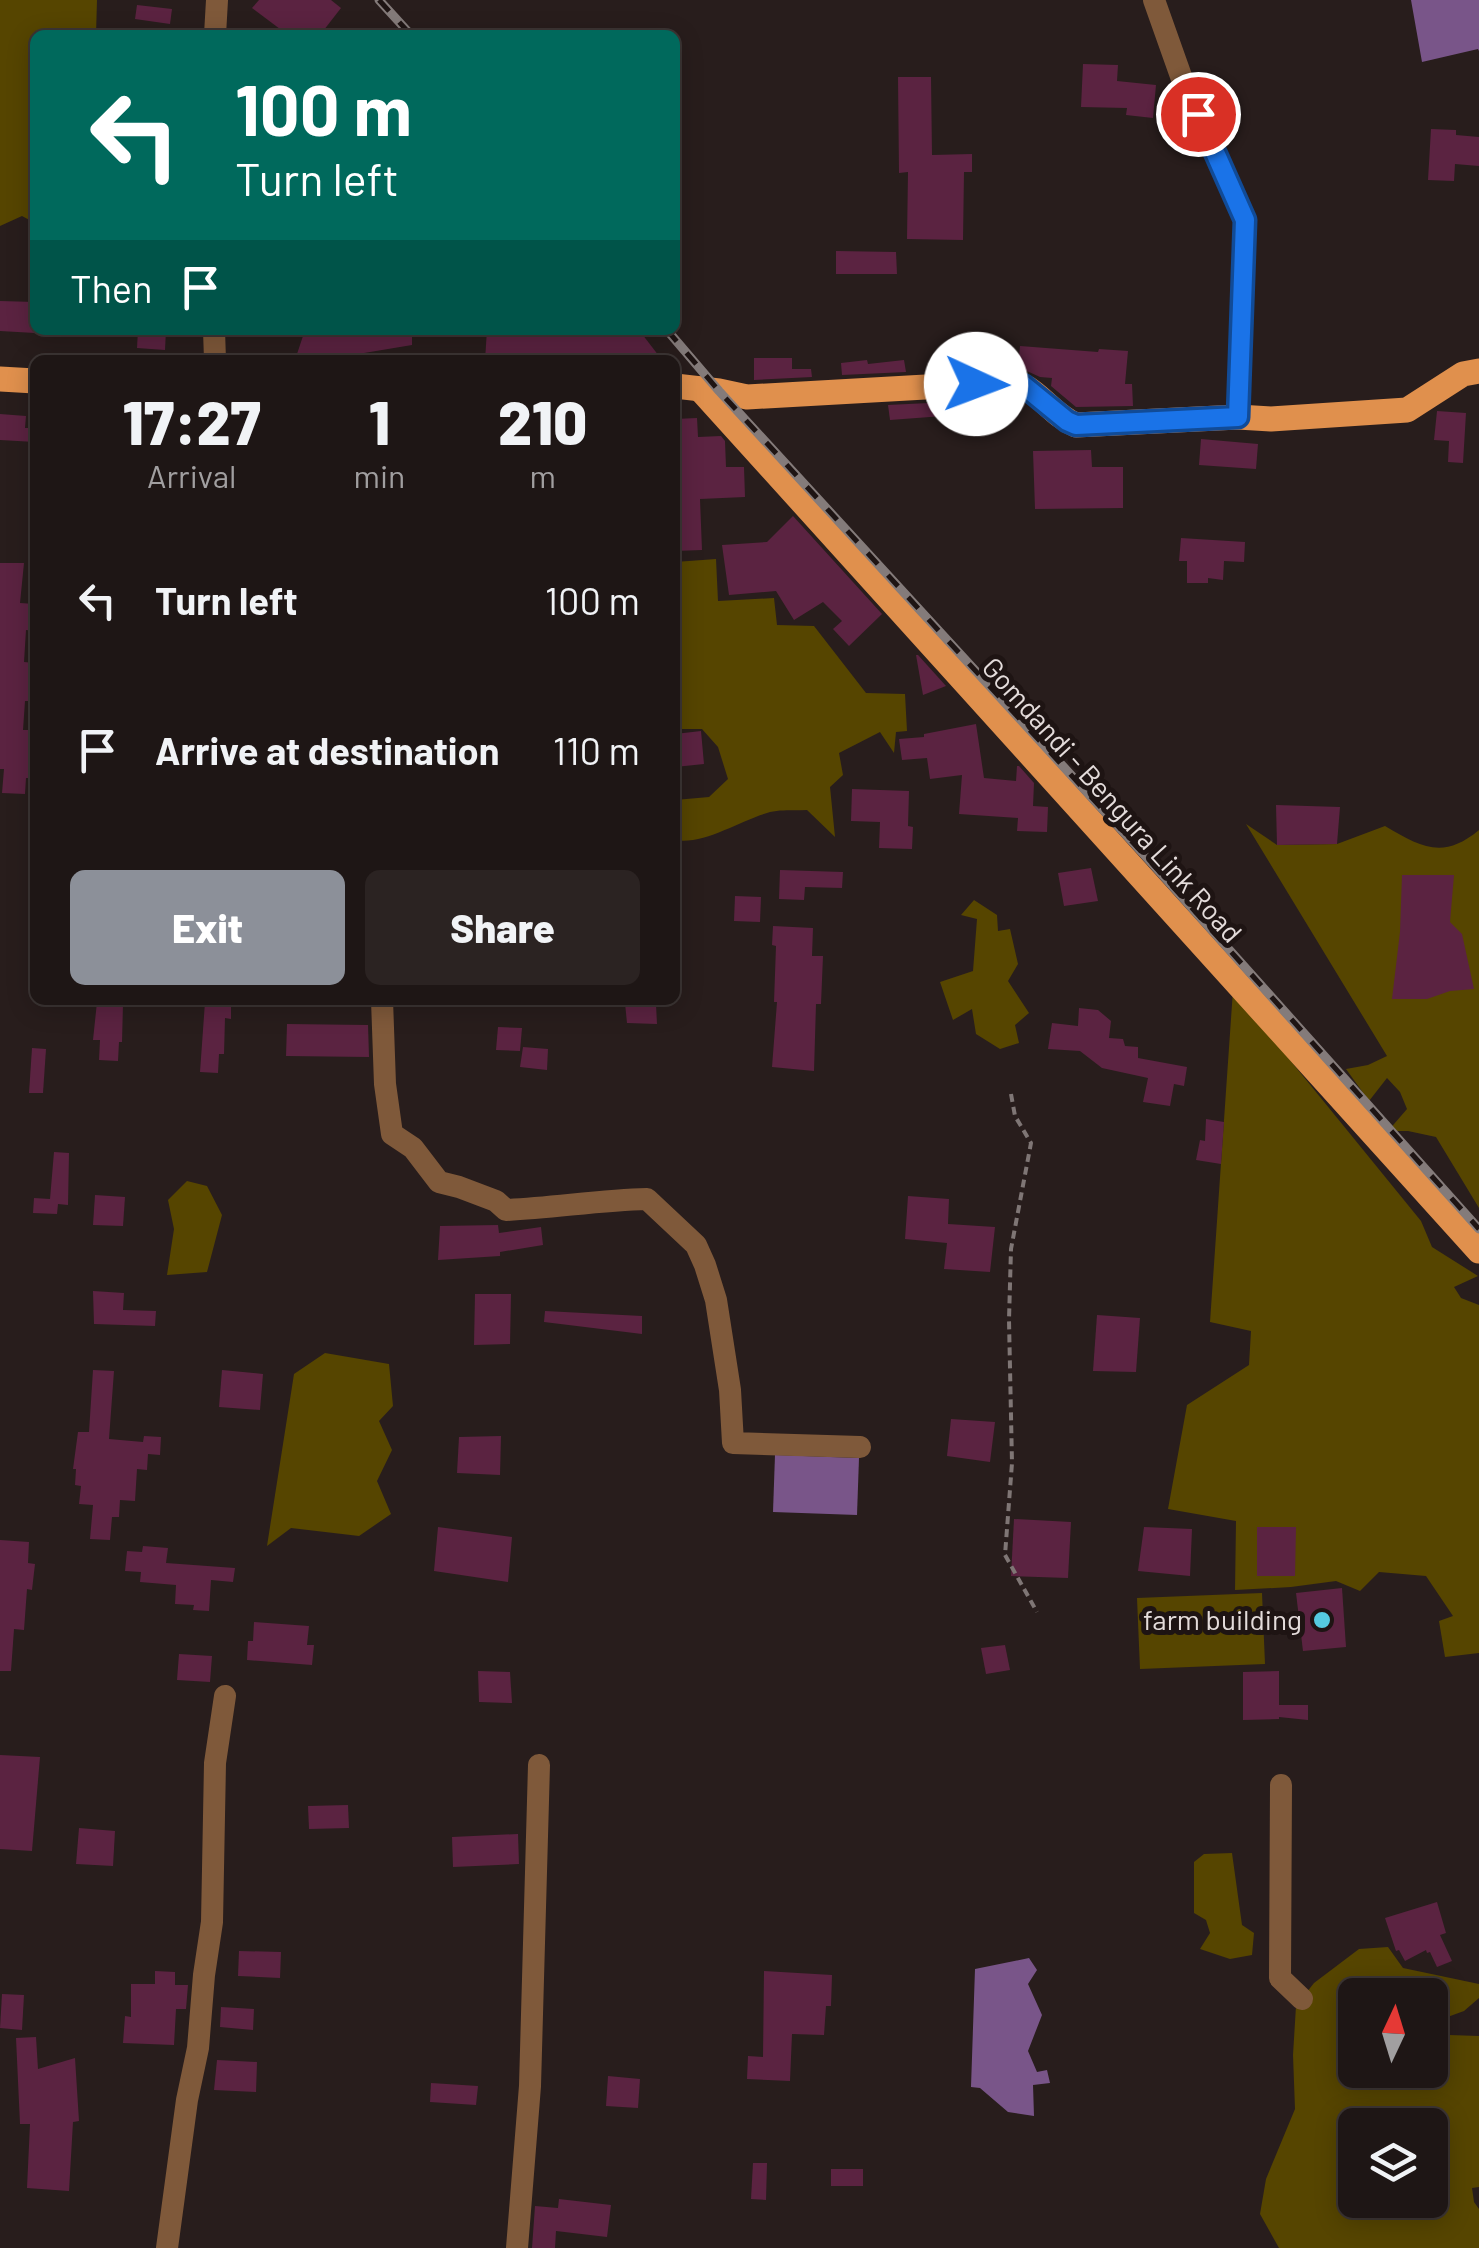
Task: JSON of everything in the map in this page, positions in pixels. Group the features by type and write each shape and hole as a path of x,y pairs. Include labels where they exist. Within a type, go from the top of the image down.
{"main road":[{"path":"688,388 747,396 1014,382 1030,389 1076,425 1407,410 1463,374 1479,370"},
{"path":"0,379 30,380"},
{"name":"Gomdandi - Bengura Link Road","path":"688,388 1479,1251"}],"street":[{"path":"215,30 217,0"},
{"path":"1154,0 1182,79 1245,220 1238,417"},
{"path":"382,1005 385,1084 392,1134 413,1148 439,1182 496,1202 506,1210 647,1199 696,1245 705,1266 716,1300 730,1390 733,1443 860,1447"},
{"path":"167,2248 198,2048 212,1922 215,1763 225,1696"},
{"path":"517,2248 530,2086 539,1765"},
{"path":"1281,1785 1280,1978 1302,1999"}],"path":[{"path":"1011,1094 1015,1116 1032,1142 1011,1249 1012,1463 1006,1555 1036,1612"}],"shaded area":[{"path":"0,0 97,0 96,30 30,30 30,220 22,216 0,226"},
{"path":"1411,0 1479,0 1479,51 1422,62"},
{"path":"716,559 718,601 774,598 777,625 814,626 866,693 905,694 907,731 896,732 894,753 880,732 839,753 843,775 830,787 835,837 807,810 787,810 767,813 698,839 680,840 680,800 709,797 728,779 718,747 702,729 680,729 680,562"},
{"path":"1246,824 1277,845 1337,844 1385,826 1421,844 1443,847 1479,830 1479,1208 1436,1137 1388,1131 1407,1109 1400,1092 1387,1078 1369,1101 1346,1069 1387,1056"},
{"path":"974,900 997,915 998,931 1010,929 1018,964 1008,981 1029,1013 1015,1025 1019,1043 1000,1049 976,1034 972,1009 953,1020 940,982 973,971 977,919 961,915"},
{"path":"1233,990 1421,1221 1432,1247 1478,1276 1454,1287 1461,1298 1479,1305 1479,1653 1445,1657 1439,1621 1453,1616 1426,1576 1379,1572 1360,1591 1336,1581 1235,1590 1236,1521 1168,1509 1187,1405 1249,1365 1251,1331 1210,1322"},
{"path":"187,1181 207,1186 222,1215 207,1272 167,1275 174,1229 168,1200"},
{"path":"325,1353 389,1364 393,1406 379,1421 392,1450 377,1481 391,1514 359,1536 291,1528 267,1546 294,1374"},
{"path":"775,1455 859,1458 857,1515 773,1512"},
{"path":"1262,1593 1265,1664 1140,1669 1137,1598"},
{"path":"1232,1853 1242,1925 1254,1933 1252,1955 1230,1959 1200,1949 1210,1933 1206,1920 1194,1913 1194,1862 1204,1854"},
{"path":"1388,1947 1403,1968 1479,1984 1479,1998 1464,2011 1448,2017 1448,1978 1338,1978 1338,2088 1448,2088 1448,2033 1479,2036 1479,2187 1472,2188 1479,2209 1479,2248 1279,2248 1260,2214 1266,2179 1295,2109 1296,2006 1314,1983 1359,1949"},
{"path":"1029,1958 1037,1970 1028,1984 1042,2015 1028,2051 1037,2072 1047,2070 1050,2083 1033,2085 1034,2116 1008,2112 980,2088 971,2087 975,1969"}],"building":[{"path":"259,0 331,0 341,8 324,30 281,30 252,8"},
{"path":"137,5 172,9 170,24 135,19"},
{"path":"1083,64 1118,65 1117,81 1156,85 1153,118 1126,115 1127,108 1081,107"},
{"path":"898,77 931,77 932,155 972,154 972,172 964,172 963,240 907,239 908,172 899,173"},
{"path":"1431,129 1456,130 1456,135 1479,137 1479,166 1455,164 1454,181 1428,180"},
{"path":"836,251 896,252 897,274 836,274"},
{"path":"0,301 30,302 30,333 0,331"},
{"path":"138,335 166,335 165,350 137,348"},
{"path":"303,335 412,335 412,345 352,355 297,355"},
{"path":"487,335 643,335 658,355 485,355"},
{"path":"1020,346 1128,351 1125,384 1132,384 1133,406 1076,407 1051,386 1052,378 1018,367"},
{"path":"754,358 792,358 792,369 811,369 812,377 754,380"},
{"path":"867,360 868,364 904,360 906,372 842,375 841,363"},
{"path":"969,401 970,414 890,420 888,405"},
{"path":"1437,411 1466,413 1463,463 1448,462 1449,441 1434,440"},
{"path":"0,414 26,416 30,442 0,440"},
{"path":"697,418 698,437 721,436 725,441 726,467 744,467 745,497 700,499 702,550 680,551 680,419"},
{"path":"1201,439 1258,444 1256,469 1199,465"},
{"path":"1091,450 1092,467 1123,467 1123,508 1035,509 1033,451"},
{"path":"793,516 882,614 849,646 833,629 842,621 823,602 794,620 776,591 729,595 722,545 767,542"},
{"path":"1181,538 1245,542 1244,562 1224,561 1223,580 1208,578 1208,583 1187,583 1187,561 1179,561"},
{"path":"0,563 24,563 20,603 30,604 24,662 30,663 30,701 25,701 23,730 30,730 30,778 26,778 25,794 2,793 4,769 0,769"},
{"path":"918,655 946,686 923,695"},
{"path":"976,724 984,778 1016,781 1019,766 1034,783 1033,806 1048,807 1047,832 1017,831 1018,818 959,814 962,775 930,779 927,758 902,760 899,739"},
{"path":"701,731 704,764 680,766 680,733"},
{"path":"852,789 909,791 912,849 879,848 880,822 851,821"},
{"path":"1276,805 1340,807 1337,844 1277,845"},
{"path":"1091,868 1098,901 1064,906 1058,873"},
{"path":"780,870 843,872 842,888 805,887 804,900 779,899"},
{"path":"1402,875 1454,875 1450,922 1462,934 1474,989 1450,991 1427,999 1392,999"},
{"path":"735,896 761,897 760,922 734,921"},
{"path":"773,926 813,928 812,956 823,956 821,1004 816,1004 814,1071 772,1067 777,1002"},
{"path":"97,1005 123,1005 118,1061 99,1060 100,1040 93,1040"},
{"path":"205,1005 231,1005 231,1019 225,1018 224,1054 219,1054 218,1073 200,1072"},
{"path":"625,1005 656,1005 657,1024 627,1023"},
{"path":"1079,1008 1098,1010 1111,1021 1109,1038 1123,1039 1125,1046 1138,1047 1138,1058 1187,1067 1184,1086 1174,1084 1170,1106 1143,1102 1148,1078 1102,1068 1080,1051 1048,1049 1052,1023 1078,1026"},
{"path":"287,1024 368,1025 369,1057 286,1056"},
{"path":"498,1027 522,1028 520,1051 496,1050"},
{"path":"523,1047 548,1049 547,1070 520,1067"},
{"path":"32,1048 46,1049 43,1093 29,1093"},
{"path":"1206,1119 1224,1122 1221,1164 1196,1160 1200,1140 1205,1141"},
{"path":"54,1152 69,1153 68,1205 58,1204 57,1214 33,1213 34,1198 50,1199"},
{"path":"95,1195 125,1197 123,1226 93,1225"},
{"path":"908,1196 949,1199 948,1224 995,1227 990,1272 944,1269 947,1243 905,1239"},
{"path":"498,1225 499,1233 541,1227 543,1245 500,1252 500,1256 438,1260 440,1226"},
{"path":"93,1291 124,1293 123,1310 156,1311 155,1326 94,1324"},
{"path":"475,1294 511,1294 510,1344 474,1345"},
{"path":"545,1311 642,1316 642,1334 544,1322"},
{"path":"1097,1315 1140,1318 1136,1372 1093,1371"},
{"path":"93,1370 114,1371 109,1439 143,1442 144,1436 161,1437 160,1455 148,1454 147,1470 137,1469 135,1501 120,1500 119,1517 112,1517 110,1540 90,1539 93,1505 79,1504 81,1486 75,1485 73,1469 78,1432 89,1432"},
{"path":"222,1370 263,1374 260,1410 219,1407"},
{"path":"951,1419 995,1422 990,1462 947,1456"},
{"path":"501,1436 500,1475 457,1473 459,1437"},
{"path":"1014,1519 1071,1522 1068,1578 1011,1576"},
{"path":"438,1527 512,1537 508,1582 434,1571"},
{"path":"1144,1527 1192,1529 1190,1576 1138,1571"},
{"path":"1257,1527 1296,1527 1295,1576 1257,1576"},
{"path":"0,1540 29,1542 28,1563 35,1564 32,1590 27,1589 24,1630 14,1629 11,1671 0,1671"},
{"path":"143,1546 168,1548 166,1563 235,1568 233,1582 211,1580 209,1611 175,1604 176,1585 140,1582 141,1572 125,1571 127,1551 142,1552"},
{"name":"farm building","path":"1342,1588 1346,1647 1303,1651 1296,1593"},
{"path":"254,1622 309,1626 307,1645 314,1645 312,1665 247,1660"},
{"path":"1005,1645 1010,1670 986,1674 981,1648"},
{"path":"179,1654 212,1656 210,1682 177,1680"},
{"path":"478,1671 510,1672 512,1703 479,1702"},
{"name":"farm building","path":"1279,1671 1279,1705 1308,1705 1308,1720 1243,1720 1243,1672"},
{"path":"0,1755 40,1757 32,1851 0,1849"},
{"path":"348,1805 349,1828 309,1829 308,1806"},
{"path":"79,1828 115,1831 113,1866 76,1864"},
{"path":"518,1834 519,1864 453,1867 452,1837"},
{"path":"1437,1902 1446,1933 1440,1935 1452,1961 1437,1967 1426,1950 1405,1961 1396,1951 1385,1918"},
{"path":"239,1951 281,1952 280,1978 238,1976"},
{"path":"155,1971 175,1972 175,1985 188,1985 186,2009 176,2009 174,2045 123,2043 125,2016 131,2017 131,1984 155,1984"},
{"path":"764,1971 832,1975 831,2006 826,2006 824,2035 792,2034 790,2081 747,2079 748,2056 763,2057"},
{"path":"2,1994 24,1995 22,2030 0,2028"},
{"path":"221,2007 254,2009 253,2030 220,2027"},
{"path":"36,2037 38,2069 75,2058 79,2121 73,2122 69,2191 27,2188 30,2124 20,2124 16,2038"},
{"path":"217,2060 257,2062 256,2092 214,2090"},
{"path":"608,2076 640,2079 638,2108 606,2106"},
{"path":"431,2083 478,2086 476,2105 430,2102"},
{"path":"753,2163 767,2163 766,2200 751,2199"},
{"path":"831,2169 863,2169 863,2186 831,2186"},
{"path":"559,2199 611,2205 607,2237 556,2231 555,2248 532,2248 535,2206 558,2208"}],"railway":[{"path":"379,0 406,30"},
{"path":"671,335 1479,1229"}],"place":[{"name":"farm building","path":"1322,1620"}],"route":[{"path":"976,384 1023,385 1076,425 1238,417 1245,220 1198,114"}]}
